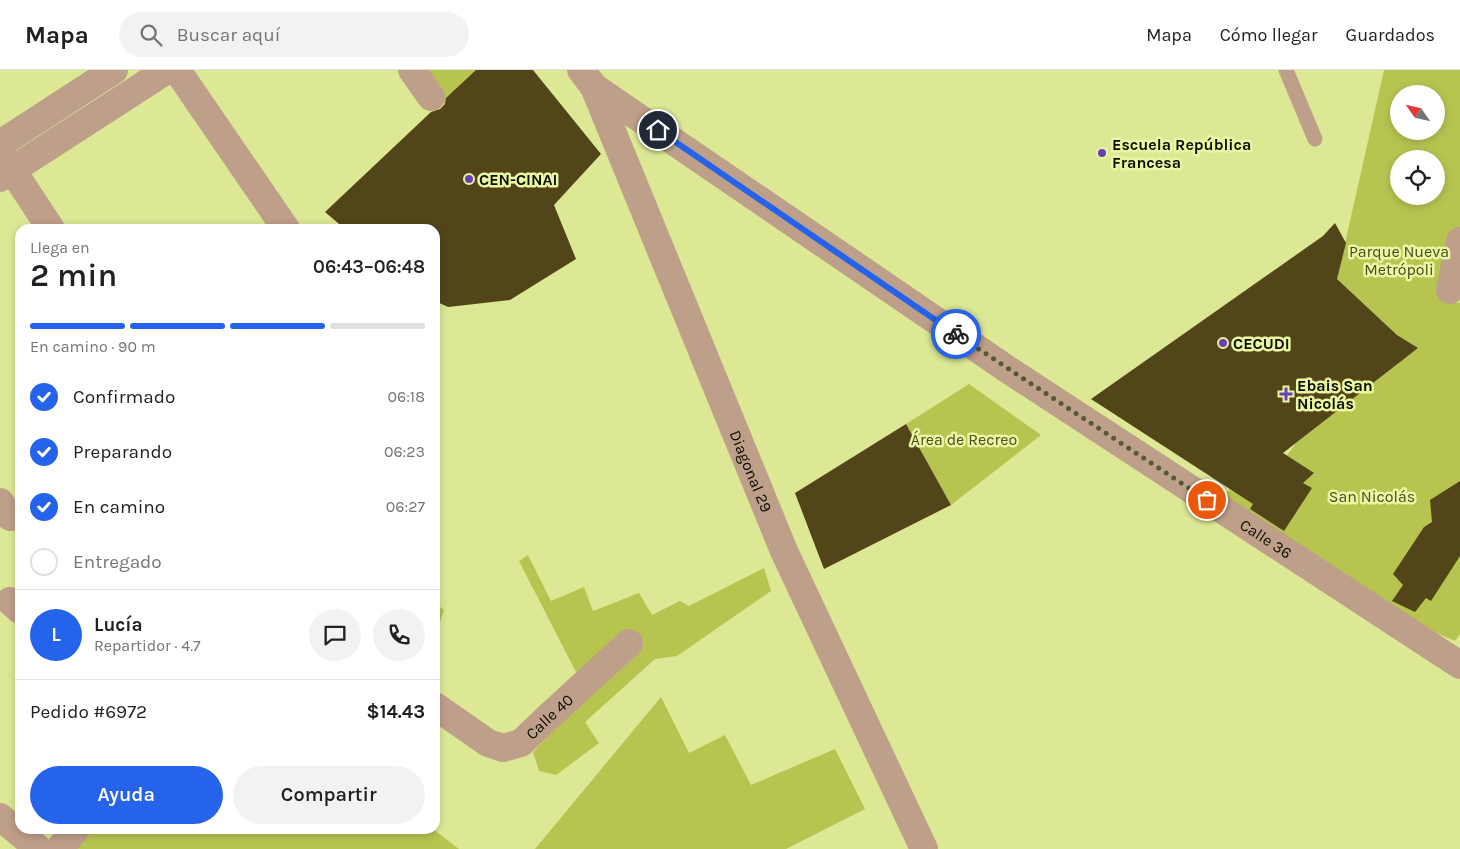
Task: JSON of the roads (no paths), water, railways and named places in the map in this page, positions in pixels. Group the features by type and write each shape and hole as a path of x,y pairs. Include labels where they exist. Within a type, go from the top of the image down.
{"street":[{"path":"0,144 114,70"},
{"path":"47,224 4,166 167,70"},
{"path":"177,70 283,224"},
{"path":"412,70 431,97"},
{"name":"Calle 36","path":"587,78 1007,369 1460,665"},
{"name":"Diagonal 29","path":"587,78 784,551 924,849"},
{"path":"1450,290 1460,245"},
{"name":"Calle 40","path":"440,709 488,743 503,748 521,743 630,643"},
{"path":"0,817 15,829"},
{"path":"21,834 39,849"},
{"path":"59,849 72,834"}],"lane":[{"path":"1286,70 1315,139"}],"place":[{"name":"Escuela República Francesa","path":"1102,153"},
{"name":"CEN-CINAI","path":"469,179"},
{"name":"CECUDI","path":"1223,343"},
{"name":"Ebais San Nicolás","path":"1286,394"}],"park label":[{"name":"Parque Nueva Metrópoli","path":"1399,260"},
{"name":"Área de Recreo","path":"964,439"},
{"name":"San Nicolás","path":"1372,496"}]}
